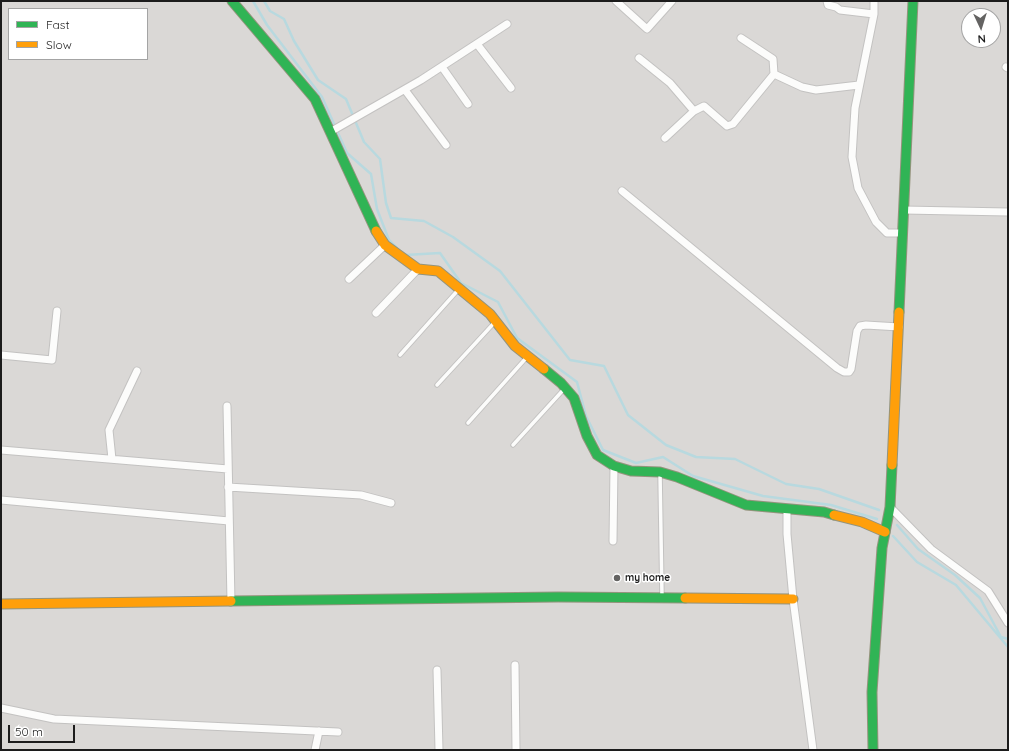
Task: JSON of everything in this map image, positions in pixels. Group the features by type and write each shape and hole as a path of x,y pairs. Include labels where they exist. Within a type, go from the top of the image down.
{"street":[{"path":"232,1 315,99 371,224 385,245 418,269 438,271 490,314 515,346 565,387 574,398 587,436 598,455 614,466 631,471 660,472 678,477 713,493 746,504 824,512 862,522 885,532"},
{"path":"616,1 647,29 672,1"},
{"path":"827,1 828,5 836,7 840,10 874,14"},
{"path":"874,1 874,14 855,108 852,157 858,188 876,222 887,233 903,233"},
{"path":"872,750 872,692 885,532 890,508 913,1"},
{"path":"330,132 405,90 507,24"},
{"path":"665,138 694,111 705,106 727,126 730,126 774,74 774,61 741,38"},
{"path":"477,44 511,88"},
{"path":"639,58 670,83 694,111"},
{"path":"442,67 468,104"},
{"path":"774,74 802,87 816,90 859,85"},
{"path":"405,90 446,144"},
{"path":"622,191 837,368 844,372 849,372 851,369 857,331 860,326 899,327"},
{"path":"904,210 1008,212"},
{"path":"348,279 385,245"},
{"path":"376,313 418,269"},
{"path":"1,355 52,360 57,311"},
{"path":"112,459 109,430 137,371"},
{"path":"227,406 231,602"},
{"path":"1,450 228,469"},
{"path":"613,541 614,466"},
{"path":"228,487 361,495 391,503"},
{"path":"1,500 229,521"},
{"path":"890,508 931,549 988,591 1008,623"},
{"path":"787,509 787,534 793,599 813,750"},
{"path":"1,604 558,597 793,599"},
{"path":"515,665 516,750"},
{"path":"437,670 439,750"},
{"path":"1,708 54,719 338,732"},
{"path":"315,750 319,732"}],"lane":[{"path":"400,355 459,288"},
{"path":"437,385 496,322"},
{"path":"468,423 527,356"},
{"path":"513,445 565,387"},
{"path":"660,472 662,598"}],"shaded area":[{"path":"1,1 1008,1 1008,750 1,750"}],"waterway":[{"path":"253,1 267,25 322,97 347,153 371,174 377,209 389,240 397,248"},
{"path":"264,1 270,11 284,19 294,41 318,80 346,99 364,142 380,159 386,203 391,218 424,221 453,237 500,271 570,360 604,366 628,415 666,445 696,457 735,459 786,484 819,489 879,510"},
{"path":"405,255 440,253 461,283 498,302 517,338 577,382 586,416 603,450 636,463 663,457 693,476 763,496 831,505 877,519"},
{"path":"897,525 918,549 955,575 980,598 1001,637 1008,639"},
{"path":"893,536 917,562 956,585 1008,647"}],"traffic: fast":[{"path":"232,1 315,99 376,231"},
{"path":"899,312 913,1"},
{"path":"544,369 561,383 574,398 587,436 597,455 614,466 631,471 660,472 677,477 746,505 824,512 834,515"},
{"path":"873,750 872,692 882,548 890,507 892,465"},
{"path":"231,601 558,597 685,598"}],"traffic: slow":[{"path":"376,231 385,245 418,269 438,271 490,314 515,346 544,369"},
{"path":"892,465 899,312"},
{"path":"834,515 862,522 885,532"},
{"path":"685,598 793,599"},
{"path":"1,604 231,601"}],"place":[{"name":"my home","path":"617,578"}]}
